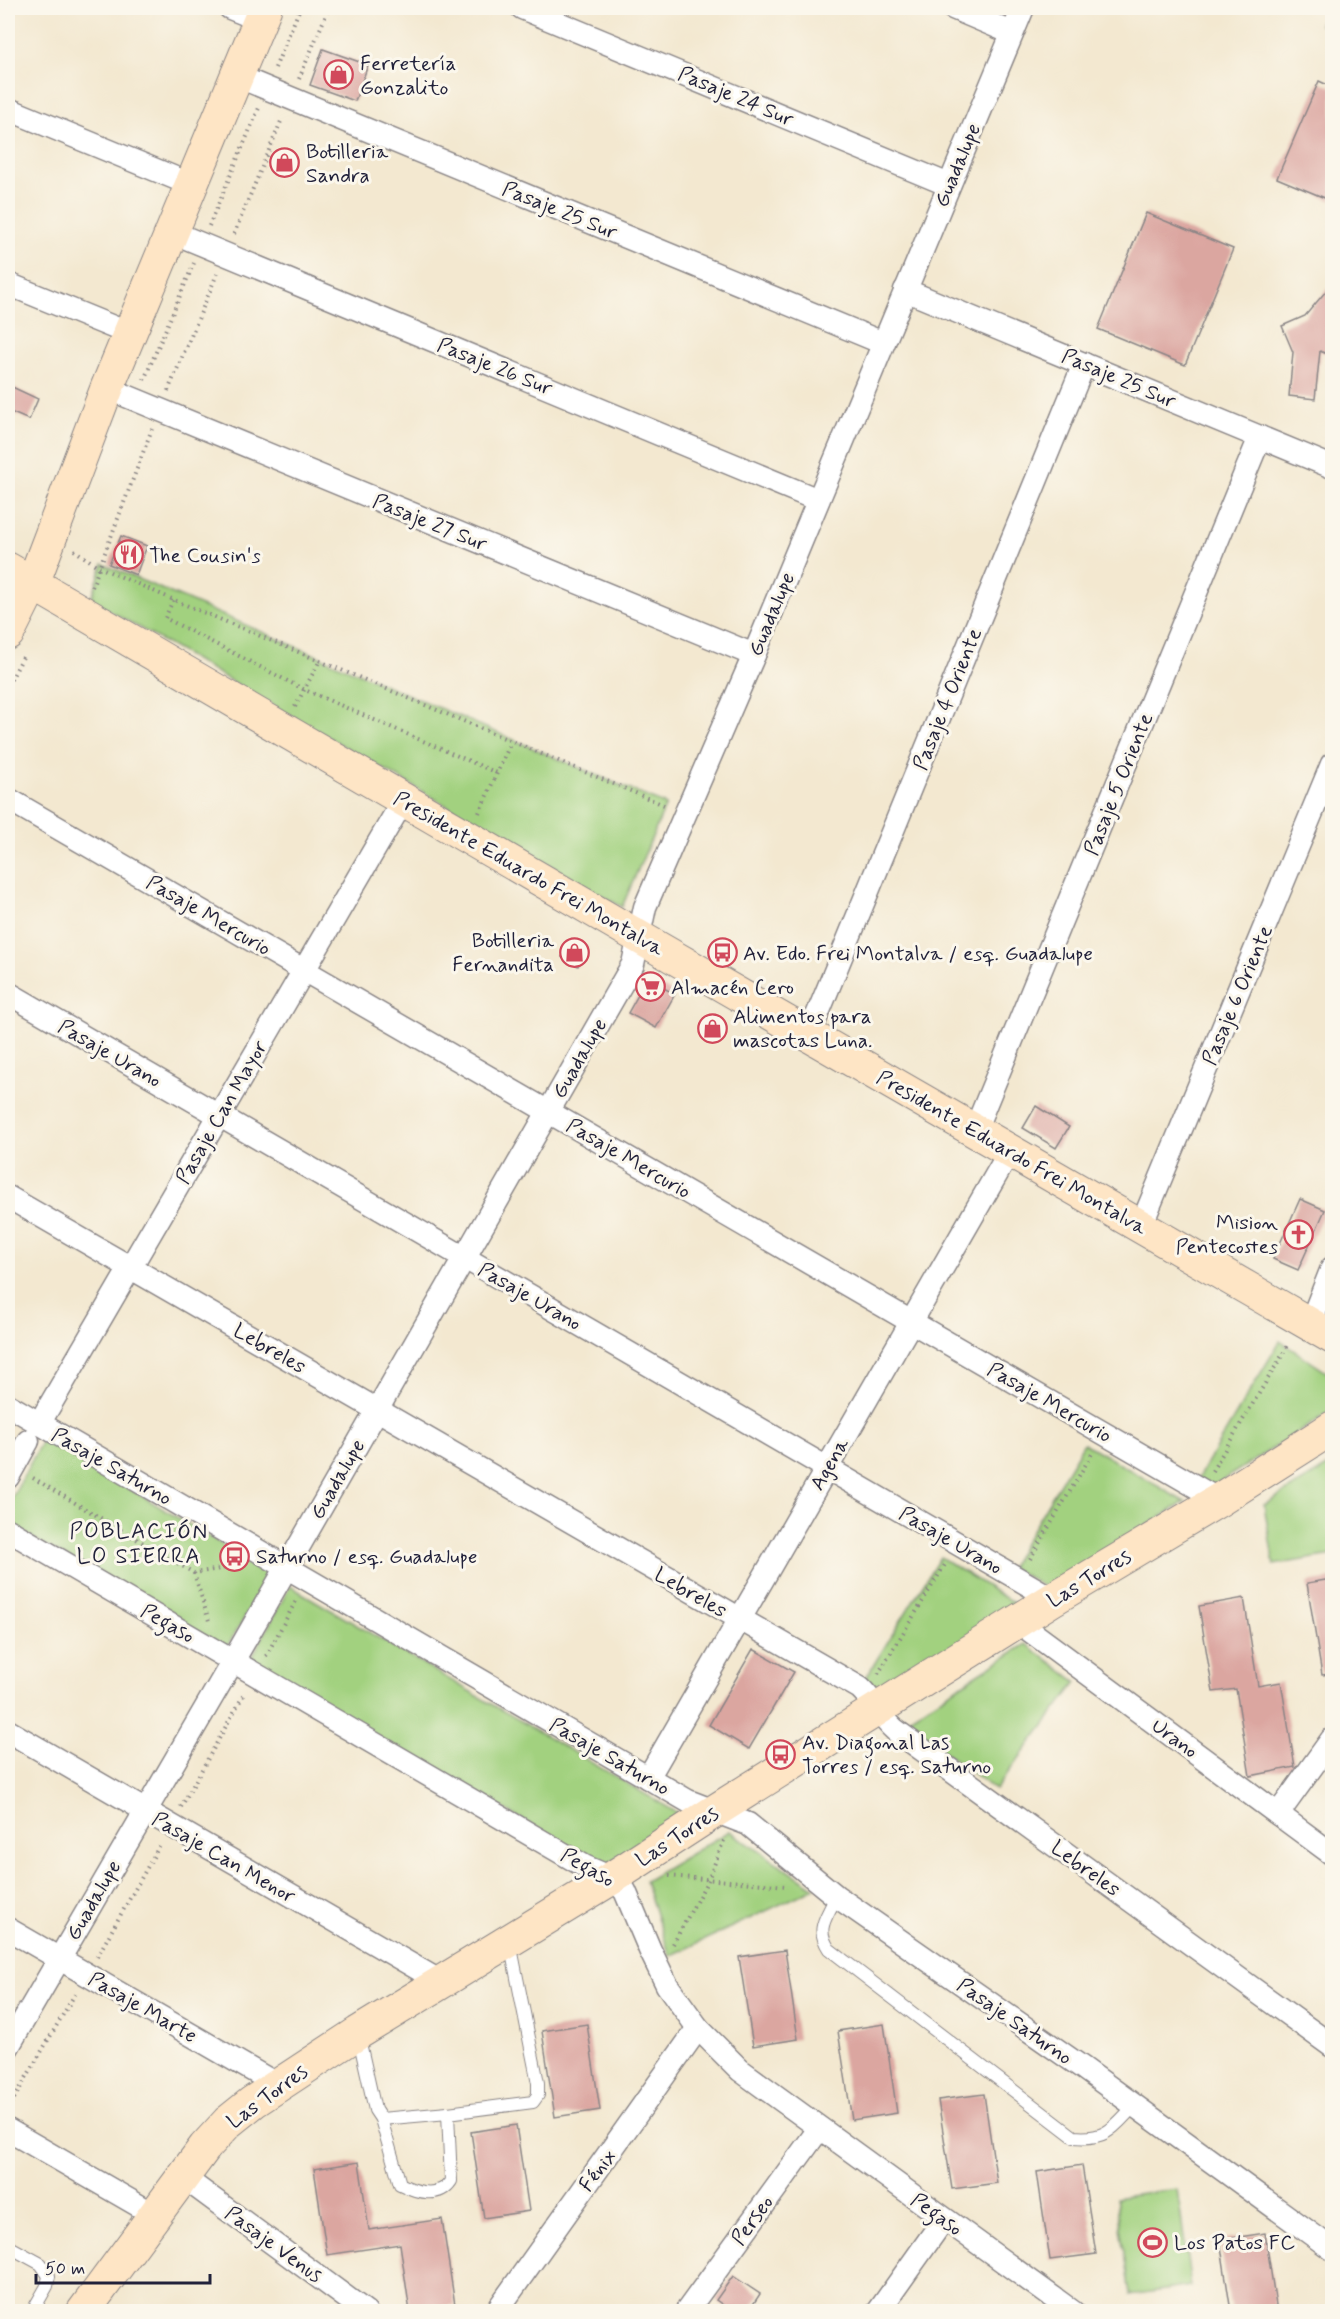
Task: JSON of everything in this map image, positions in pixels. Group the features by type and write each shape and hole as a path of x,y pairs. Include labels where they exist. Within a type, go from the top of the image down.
{"street":[{"path":"8,633 20,576 121,394 130,334 187,238 192,185 262,14 230,8"},
{"name":"Pasaje 24 Sur","path":"522,8 949,185"},
{"path":"953,8 1012,33"},
{"name":"Guadalupe","path":"8,2047 145,1811 225,1656 279,1563 377,1410 633,964 645,907 754,655 1023,8"},
{"name":"Pasaje 25 Sur","path":"237,76 883,343"},
{"path":"8,109 192,185"},
{"name":"Pasaje 26 Sur","path":"187,238 818,500"},
{"path":"8,284 130,334"},
{"name":"Pasaje 25 Sur","path":"905,290 1332,467"},
{"name":"Pasaje 4 Oriente","path":"809,1035 1084,364"},
{"name":"Pasaje 27 Sur","path":"121,394 754,655"},
{"name":"Pasaje 5 Oriente","path":"975,1130 1260,437"},
{"name":"Presidente Eduardo Frei Montalva","path":"20,576 1315,1327"},
{"name":"Pasaje 6 Oriente","path":"1141,1226 1332,764"},
{"name":"Pasaje Mercurio","path":"8,799 1210,1495"},
{"name":"Pasaje Can Mayor","path":"10,1472 404,799"},
{"name":"Pasaje Urano","path":"8,993 1053,1599"},
{"name":"Agena","path":"648,1778 1011,1151"},
{"name":"Lebreles","path":"8,1197 860,1688 885,1721 895,1730 1332,2046"},
{"path":"1315,1327 1332,1268"},
{"name":"Pasaje Saturno","path":"8,1405 34,1432 279,1563 688,1801 748,1824 833,1893 1332,2249"},
{"name":"Las Torres","path":"92,2308 183,2177 228,2122 253,2102 358,2033 509,1940 612,1878 724,1815 872,1701 1018,1622 1210,1495 1332,1428"},
{"name":"Pegaso","path":"8,1530 586,1867 612,1878 630,1899 659,1969 677,2000 698,2028 740,2070 1073,2312"},
{"name":"Urano","path":"1018,1622 1332,1854"},
{"name":"Pasaje Can Menor","path":"8,1731 441,1982"},
{"path":"1278,1814 1332,1739"},
{"name":"Pasaje Marte","path":"8,1929 278,2085"},
{"name":"Fénix","path":"496,2312 698,2028"},
{"name":"Perseo","path":"686,2312 819,2129"},
{"path":"8,2130 155,2215"},
{"name":"Pasaje Venus","path":"183,2177 366,2312"},
{"path":"878,2312 944,2219"}],"lane":[{"path":"833,1893 821,1927 824,1941 829,1949 1074,2137 1092,2139 1108,2133 1134,2106"},
{"path":"381,2119 533,2102 538,2095 538,2084 509,1940"},
{"path":"358,2033 375,2110 381,2119 400,2184 413,2190 432,2192 446,2188 451,2181 448,2113"},
{"path":"8,2246 41,2264 49,2276 47,2286 32,2312"}],"path":[{"path":"121,394 187,238 267,89 300,8"},
{"path":"91,590 160,411 329,8"},
{"path":"70,557 74,549 99,567 174,600 686,813"},
{"path":"161,629 174,600"},
{"path":"165,618 305,690 497,773"},
{"path":"295,707 319,662"},
{"path":"285,701 306,712"},
{"path":"479,814 511,742"},
{"path":"469,808 489,819"},
{"path":"1210,1495 1315,1327"},
{"path":"1018,1579 1104,1433"},
{"path":"10,1472 194,1573 279,1563"},
{"path":"872,1701 958,1545"},
{"path":"194,1573 225,1656"},
{"path":"659,1969 708,1880 724,1815"},
{"path":"666,1875 833,1893"}],"green space":[{"path":"1328,8 1332,8 1332,28 1320,25"},
{"path":"103,564 666,805 622,907 91,600"},
{"path":"1280,1341 1332,1376 1332,1411 1210,1488 1198,1478"},
{"path":"44,1437 271,1574 226,1648 8,1524 8,1506"},
{"path":"1084,1443 1185,1502 1046,1588 1010,1567"},
{"path":"1332,1464 1332,1555 1274,1565 1264,1505"},
{"path":"940,1557 1020,1607 882,1695 863,1682"},
{"path":"290,1586 681,1815 604,1867 249,1663"},
{"path":"1026,1644 1077,1682 995,1790 904,1721"},
{"path":"729,1831 815,1888 670,1956 645,1881"},
{"name":"Los Patos FC","path":"1177,2189 1191,2286 1130,2295 1116,2198"}],"building":[{"name":"Ferretería Gonzalito","path":"323,49 368,65 355,101 310,85"},
{"path":"1319,81 1332,87 1332,201 1277,178"},
{"path":"1146,213 1233,249 1185,365 1098,329"},
{"path":"1332,284 1332,356 1320,351 1315,399 1289,396 1293,352 1282,326 1305,316"},
{"path":"8,385 38,399 29,420 8,411"},
{"name":"The Cousin's","path":"121,536 147,546 136,575 109,564"},
{"name":"Botilleria Fernandita","path":"572,939 588,948 578,966 562,957"},
{"path":"647,979 675,994 656,1028 628,1013"},
{"path":"1036,1106 1069,1127 1056,1148 1023,1128"},
{"name":"Mision Pentecostes","path":"1300,1199 1325,1210 1298,1270 1273,1259"},
{"path":"1332,1579 1332,1674 1322,1675 1307,1583"},
{"path":"1244,1598 1258,1686 1281,1682 1295,1767 1250,1776 1236,1689 1213,1692 1199,1606"},
{"path":"753,1649 794,1672 749,1749 709,1725"},
{"path":"785,1950 798,2039 753,2046 739,1957"},
{"path":"587,2024 600,2110 555,2117 542,2031"},
{"path":"884,2024 897,2113 852,2120 838,2031"},
{"path":"984,2094 997,2183 952,2189 938,2100"},
{"path":"516,2125 529,2211 484,2218 471,2132"},
{"path":"359,2162 369,2230 442,2219 455,2305 410,2312 400,2244 327,2255 314,2169"},
{"path":"1082,2165 1096,2254 1050,2260 1037,2172"},
{"path":"1265,2233 1277,2312 1231,2312 1220,2240"},
{"path":"733,2276 760,2294 748,2312 733,2312 716,2300"}],"place":[{"name":"Ferretería Gonzalito","path":"339,75"},
{"name":"Botilleria Sandra","path":"285,163"},
{"name":"The Cousin's","path":"128,555"},
{"name":"Botilleria Fernandita","path":"575,952"},
{"name":"Av. Edo. Frei Montalva / esq. Guadalupe","path":"722,953"},
{"name":"Almacén Cero","path":"650,987"},
{"name":"Alimentos para mascotas Luna.","path":"712,1028"},
{"name":"Mision Pentecostes","path":"1299,1234"},
{"name":"Saturno / esq. Guadalupe","path":"235,1556"},
{"name":"Av. Diagonal Las Torres / esq. Saturno","path":"781,1754"},
{"name":"Los Patos FC","path":"1153,2242"}],"district":[{"name":"POBLACIÓN LO SIERRA","path":"139,1542"}]}
